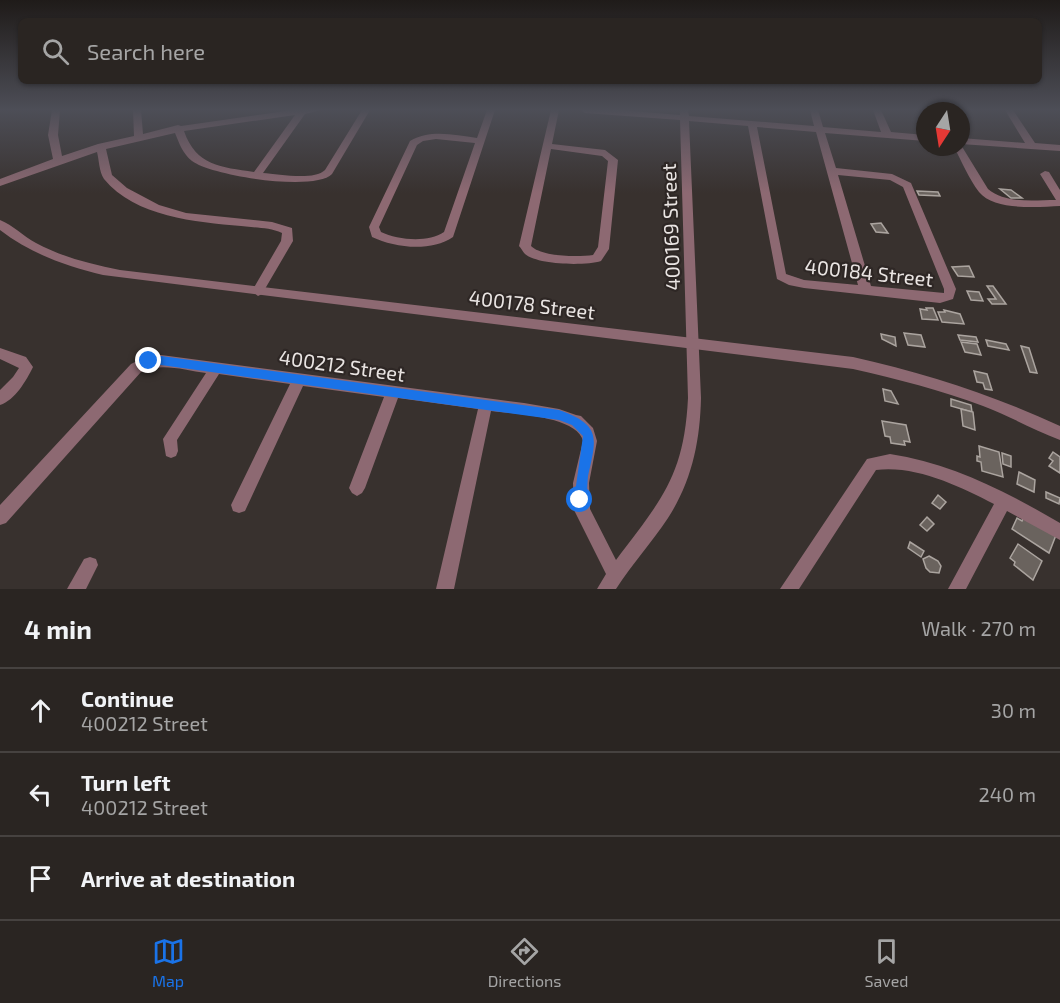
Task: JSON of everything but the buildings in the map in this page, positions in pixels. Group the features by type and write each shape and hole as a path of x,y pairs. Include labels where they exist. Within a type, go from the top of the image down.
{"street":[{"path":"53,137 58,160"},
{"path":"0,183 58,160 132,137"},
{"path":"181,137 187,150 203,164 257,174 307,179 325,176 349,137"},
{"path":"257,174 283,137"},
{"path":"423,137 413,143 374,227 376,234 386,238 430,243 447,237 481,137"},
{"path":"447,137 480,141"},
{"path":"547,146 605,153 613,160 604,242 602,252 597,258 588,260 541,255 530,252 525,246 547,146 549,137"},
{"name":"400169 Street","path":"606,589 667,506 686,462 696,398 691,343 685,137"},
{"name":"400184 Street","path":"754,137 774,251 781,276 793,282 946,298 951,293 907,185 892,177 832,171"},
{"path":"821,137 866,291"},
{"path":"1026,137 1031,145"},
{"path":"970,142 1060,148"},
{"path":"101,146 107,176 132,197 150,207 174,214 265,225 288,231 288,241 258,291"},
{"path":"964,156 989,197 999,201 1060,203"},
{"path":"1045,174 1060,198"},
{"name":"400178 Street","path":"0,224 19,240 42,252 94,269 853,363 909,375 973,396 1060,433"},
{"path":"0,353 21,362 26,367 18,381 0,399"},
{"name":"400212 Street","path":"0,517 142,363 161,361 486,404 559,415 576,421 584,428 590,441 581,483 582,510 615,574"},
{"path":"171,452 170,439 216,368"},
{"path":"239,505 299,379"},
{"path":"357,488 393,392"},
{"path":"445,589 486,404"},
{"path":"789,589 872,464 890,460 956,480 1004,501 1060,532"},
{"path":"957,589 1004,501"},
{"path":"76,589 90,565"}],"route":[{"path":"149,361 559,415 576,421 588,433 590,441 581,483 580,500"}]}
